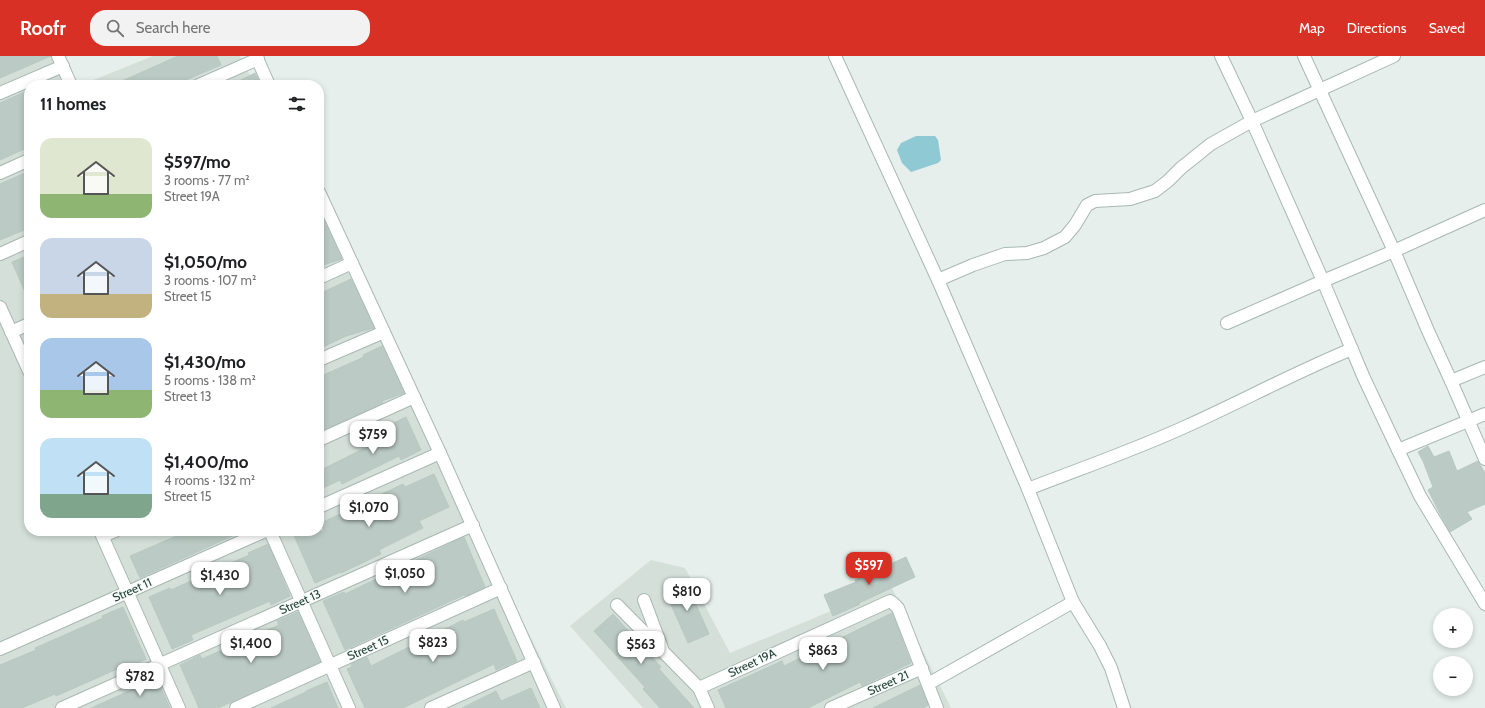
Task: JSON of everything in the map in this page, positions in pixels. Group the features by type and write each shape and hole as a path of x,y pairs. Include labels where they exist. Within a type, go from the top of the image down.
{"street":[{"path":"835,56 938,280 1028,488 1073,602 1100,646 1111,668 1124,708"},
{"path":"1221,56 1323,281 1364,378 1420,496 1485,604"},
{"path":"1304,56 1394,251 1485,459"},
{"path":"938,280 973,265 1005,254 1027,253 1044,248 1065,237 1075,225 1086,205 1095,201 1130,199 1155,191 1211,144 1252,122 1394,56"},
{"path":"210,80 257,58 267,80"},
{"path":"24,80 60,61 69,80"},
{"path":"0,93 24,80"},
{"path":"0,173 24,162"},
{"path":"324,204 473,525 554,708"},
{"path":"1227,323 1485,210"},
{"path":"0,254 24,243"},
{"path":"324,276 352,264"},
{"path":"0,306 24,360"},
{"path":"11,332 24,326"},
{"path":"324,358 384,332"},
{"path":"1028,488 1142,446 1190,425 1310,366 1352,348"},
{"path":"1452,381 1485,367"},
{"path":"324,438 414,397"},
{"path":"1398,450 1485,414"},
{"path":"324,505 440,453"},
{"name":"Street 13","path":"62,708 473,525"},
{"path":"103,536 179,708"},
{"name":"Street 11","path":"0,649 254,536"},
{"path":"272,536 348,708"},
{"name":"Street 15","path":"236,708 501,588"},
{"path":"644,600 664,652"},
{"name":"Street 19A","path":"699,688 890,600 898,608 922,668"},
{"path":"928,684 1073,602"},
{"path":"617,606 699,688 708,708"},
{"path":"431,708 534,662"},
{"path":"922,668 937,708"},
{"name":"Street 21","path":"831,708 922,668"}],"shaded area":[{"path":"0,56 58,56 69,80 24,80 24,536 324,536 324,224 566,708 0,708"},
{"path":"153,56 240,56 252,80 93,80"},
{"path":"651,560 685,568 730,653 891,586 951,708 643,708 570,626"}],"water":[{"path":"916,136 935,136 938,140 941,160 938,163 911,172 902,163 897,150 901,143"}],"building":[{"path":"0,56 51,56 0,78"},
{"path":"178,56 217,56 221,65 186,80 124,80"},
{"path":"255,73 258,80 241,80"},
{"path":"24,92 24,149 0,160 0,103"},
{"path":"24,173 24,230 0,240 0,184"},
{"path":"324,221 342,259 324,265"},
{"path":"24,257 24,290 12,262"},
{"path":"351,279 374,328 346,336 324,347 324,292"},
{"path":"382,346 404,393 382,401 383,403 324,430 324,375 364,357 363,355"},
{"path":"406,417 421,450 401,460 399,456 342,484 340,480 324,488 324,468 389,436 385,427"},
{"path":"1428,446 1434,457 1449,451 1457,471 1478,461 1485,473 1485,504 1467,512 1472,519 1450,532 1428,490 1433,487 1418,452"},
{"path":"434,474 449,507 419,521 423,528 379,550 381,554 341,573 315,583 294,536 324,536 324,522 403,484 405,487"},
{"path":"176,536 232,536 140,578 130,556"},
{"path":"464,537 485,587 465,596 464,595 345,650 323,601 344,592 345,594"},
{"path":"268,544 290,596 271,605 270,601 191,635 193,640 172,649 149,597 170,588 171,590 249,555 248,553"},
{"path":"906,557 915,577 833,616 824,595 856,582 855,580"},
{"path":"686,582 709,634 688,643 665,591"},
{"path":"123,607 146,659 125,668 124,666 56,696 55,694 22,708 0,708 0,665 36,650 35,648 103,618 102,616"},
{"path":"494,609 517,661 496,670 494,664 403,708 365,708 347,669 352,667 351,664 367,657 371,666 463,620 464,622"},
{"path":"298,612 320,662 218,708 199,708 180,665 200,655 202,659 279,625 277,621"},
{"path":"892,613 911,663 862,686 860,682 808,708 726,708 718,690 782,661 784,666"},
{"path":"613,614 661,667 659,669 694,708 660,708 643,689 645,687 594,631"},
{"path":"155,675 170,708 91,708 136,688 134,684"},
{"path":"327,682 338,708 271,708 306,691"},
{"path":"920,685 928,705 923,708 873,708"},
{"path":"531,688 540,708 462,708 496,691 501,701"}]}
